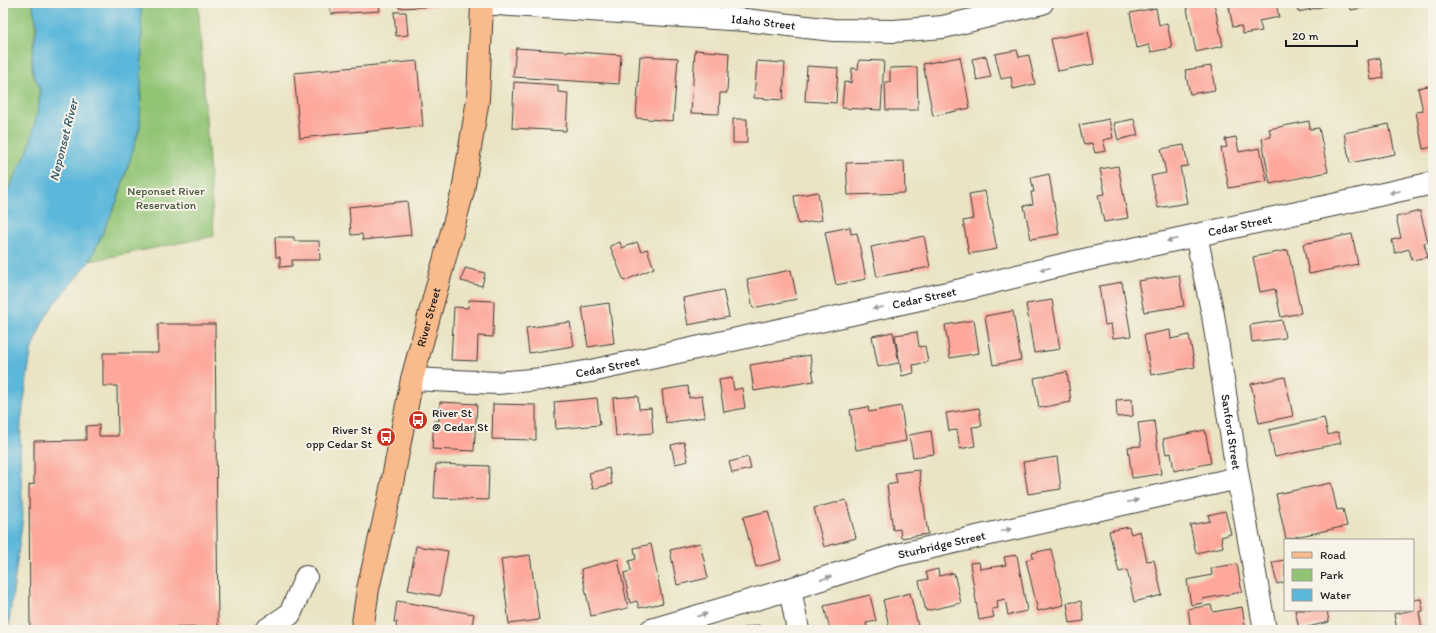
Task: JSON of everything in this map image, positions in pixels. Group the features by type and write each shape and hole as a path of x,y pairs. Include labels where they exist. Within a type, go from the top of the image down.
{"main road":[{"name":"River Street","path":"362,630 368,589 389,499 412,378 462,191 478,99 482,3"}],"street":[{"name":"Idaho Street","path":"482,3 745,20 833,30 894,31 943,27 1042,3"},
{"name":"Cedar Street","path":"412,378 497,383 542,379 591,371 1433,183"},
{"name":"Sanford Street","path":"1196,235 1213,315 1238,478 1265,630"},
{"name":"Sturbridge Street","path":"651,630 790,589 896,555 1238,478"},
{"path":"266,630 290,614 306,577"},
{"path":"790,589 798,630"}],"green space":[{"path":"3,3 32,3 36,23 32,67 39,88 39,102 33,132 23,163 10,190 3,200"},
{"name":"Neponset River Reservation","path":"141,3 198,3 214,236 90,261 117,201 140,127 142,47"}],"water":[{"name":"Neponset River","path":"32,3 141,3 142,47 140,127 117,201 90,261 54,304 42,323 31,351 21,422 20,457 23,516 8,630 3,630 3,200 29,148 39,104 40,89 33,73 32,58 37,25"}],"building":[{"path":"330,3 379,3 380,11 331,14"},
{"path":"399,3 443,3 443,6 399,8"},
{"path":"1214,3 1223,46 1196,52 1186,4"},
{"path":"1240,3 1276,3 1279,17 1259,21 1262,31 1243,34 1241,26 1233,27 1229,7"},
{"path":"1296,3 1329,3 1330,5 1298,12"},
{"path":"1349,3 1383,3 1383,4 1351,10"},
{"path":"1156,8 1159,25 1167,23 1172,48 1151,52 1149,45 1137,48 1130,13"},
{"path":"394,12 406,12 408,35 396,36"},
{"path":"1088,32 1094,64 1058,71 1051,39"},
{"path":"516,48 621,55 619,84 513,77"},
{"path":"695,50 729,53 727,93 720,93 719,114 691,113"},
{"path":"1017,50 1019,57 1029,55 1035,84 1013,89 1011,77 1001,79 995,54"},
{"path":"640,56 678,58 673,121 636,118"},
{"path":"986,56 991,77 977,80 972,59"},
{"path":"960,57 970,108 933,116 923,64"},
{"path":"1380,58 1384,78 1371,80 1368,60"},
{"path":"859,60 884,61 881,110 842,108 844,82 851,83 852,68 858,69"},
{"path":"417,61 423,126 300,138 294,73"},
{"path":"757,61 785,63 783,100 754,98"},
{"path":"807,66 838,68 836,103 805,101"},
{"path":"1211,66 1215,90 1190,94 1185,70"},
{"path":"917,67 918,110 886,110 885,82 890,82 890,68"},
{"path":"514,82 558,85 558,92 568,93 566,131 512,128"},
{"path":"1433,85 1433,147 1423,149 1416,112 1423,111 1418,88"},
{"path":"733,119 747,119 747,143 733,143"},
{"path":"1109,119 1113,138 1103,140 1106,151 1095,153 1092,143 1084,145 1079,125"},
{"path":"1134,119 1138,135 1118,140 1114,123"},
{"path":"1309,121 1310,129 1319,128 1328,172 1270,184 1262,139 1271,137 1269,129"},
{"path":"1389,124 1395,154 1350,163 1344,133"},
{"path":"1236,137 1239,152 1260,148 1267,181 1229,188 1221,148 1227,147 1225,139"},
{"path":"1184,145 1188,166 1180,167 1187,203 1158,208 1151,176 1166,173 1161,149"},
{"path":"904,161 905,193 848,195 846,163"},
{"path":"1118,166 1128,218 1104,222 1098,195 1105,194 1100,169"},
{"path":"1049,174 1059,234 1031,239 1024,206 1033,204 1031,192 1034,192 1031,178"},
{"path":"985,191 997,249 969,254 963,221 973,219 969,194"},
{"path":"818,192 822,220 798,224 794,196"},
{"path":"407,201 411,235 363,240 362,234 351,235 349,207"},
{"path":"1420,211 1428,242 1424,243 1428,257 1412,260 1409,249 1395,253 1392,240 1401,238 1396,217"},
{"path":"850,227 851,234 857,233 866,279 836,285 825,232"},
{"path":"1352,234 1358,264 1309,274 1303,244"},
{"path":"924,236 930,267 877,277 871,247"},
{"path":"275,237 294,237 294,241 319,241 320,260 292,260 292,266 280,267 280,257 276,257"},
{"path":"620,242 622,248 637,242 641,251 647,249 654,268 624,281 610,246"},
{"path":"1288,250 1301,313 1281,317 1275,289 1260,292 1253,257"},
{"path":"465,268 485,273 482,286 461,281"},
{"path":"791,270 797,299 753,308 747,279"},
{"path":"1179,275 1184,306 1144,312 1138,281"},
{"path":"1122,282 1131,336 1113,338 1111,324 1105,325 1099,286"},
{"path":"723,290 729,317 688,325 683,298"},
{"path":"469,300 494,301 493,337 478,336 477,361 451,360 454,307 468,308"},
{"path":"1052,300 1060,349 1034,353 1026,304"},
{"path":"609,303 614,343 588,347 582,307"},
{"path":"1013,311 1021,360 993,365 985,316"},
{"path":"974,320 979,353 950,358 945,325"},
{"path":"1282,320 1285,338 1252,342 1250,325"},
{"path":"570,322 574,346 529,353 526,328"},
{"path":"158,324 215,324 218,627 30,629 29,485 34,484 34,441 86,440 86,426 99,425 99,436 118,436 117,386 103,386 103,353 158,353"},
{"path":"1170,330 1171,339 1189,335 1195,367 1151,375 1144,335"},
{"path":"893,332 899,363 878,367 872,336"},
{"path":"917,332 919,347 925,346 928,362 913,365 914,373 902,376 895,335"},
{"path":"810,355 814,381 754,391 750,365"},
{"path":"1067,372 1071,402 1039,408 1034,378"},
{"path":"1285,377 1293,416 1259,423 1251,384"},
{"path":"732,378 734,390 742,388 745,408 724,412 719,380"},
{"path":"688,386 689,398 702,396 705,417 666,423 662,390"},
{"path":"638,396 639,409 651,408 653,433 616,436 613,398"},
{"path":"597,398 600,425 556,429 554,402"},
{"path":"1132,399 1133,416 1117,417 1116,400"},
{"path":"440,402 477,404 474,451 432,449 434,421 439,421"},
{"path":"493,404 536,405 536,440 492,439"},
{"path":"901,406 906,441 856,450 850,410 868,407 869,412"},
{"path":"979,408 982,426 972,427 975,446 960,449 957,430 949,431 946,413"},
{"path":"1324,418 1328,435 1338,432 1341,443 1275,457 1269,430"},
{"path":"1154,421 1161,474 1132,478 1128,447 1141,446 1138,423"},
{"path":"1205,430 1211,463 1174,471 1171,453 1166,454 1163,439"},
{"path":"931,431 934,454 913,457 909,435"},
{"path":"684,442 688,461 675,464 671,445"},
{"path":"748,457 751,469 732,473 729,462"},
{"path":"1057,457 1061,489 1028,494 1023,462"},
{"path":"436,464 489,466 488,500 434,498"},
{"path":"609,468 612,484 593,489 589,473"},
{"path":"919,470 928,534 901,538 900,529 893,530 887,485 897,483 895,473"},
{"path":"1331,483 1337,510 1343,509 1347,526 1286,539 1276,494"},
{"path":"846,500 856,538 824,547 814,508"},
{"path":"768,511 781,560 756,567 743,517"},
{"path":"1225,511 1231,534 1221,537 1223,547 1196,553 1190,525 1210,521 1208,515"},
{"path":"1129,527 1131,534 1140,531 1147,561 1154,560 1162,595 1134,602 1127,570 1119,572 1109,531"},
{"path":"700,543 708,578 677,585 670,550"},
{"path":"651,544 663,603 639,608 637,601 630,603 624,573 631,571 629,561 636,559 634,548"},
{"path":"416,546 448,551 440,596 408,590"},
{"path":"1051,549 1064,605 1038,611 1026,560 1033,558 1032,553"},
{"path":"530,555 539,620 509,624 501,559"},
{"path":"1017,555 1027,611 1008,615 1005,599 997,601 998,608 992,609 994,617 979,620 970,563 979,562 980,569 1006,565 1004,557"},
{"path":"618,559 628,608 591,616 581,569"},
{"path":"1284,560 1284,582 1277,584 1272,562"},
{"path":"1237,564 1242,592 1202,599 1203,603 1191,605 1187,580 1212,575 1211,568"},
{"path":"938,569 939,576 954,573 961,603 926,611 919,581 928,579 926,572"},
{"path":"910,593 919,630 890,630 883,600"},
{"path":"870,595 876,621 866,623 868,630 830,630 824,606"},
{"path":"1421,599 1423,611 1419,612 1422,630 1397,630 1394,614 1414,611 1414,600"},
{"path":"397,601 474,614 471,630 399,630 396,626 397,622 394,622"},
{"path":"1081,601 1084,621 1070,623 1067,603"},
{"path":"1211,605 1213,612 1242,607 1246,630 1191,630 1188,609"},
{"path":"1295,611 1327,611 1329,622 1299,629"},
{"path":"759,625 761,630 740,630 740,629"}],"place":[{"name":"River St @ Cedar St","path":"418,420"},
{"name":"River St opp Cedar St","path":"386,437"}]}
